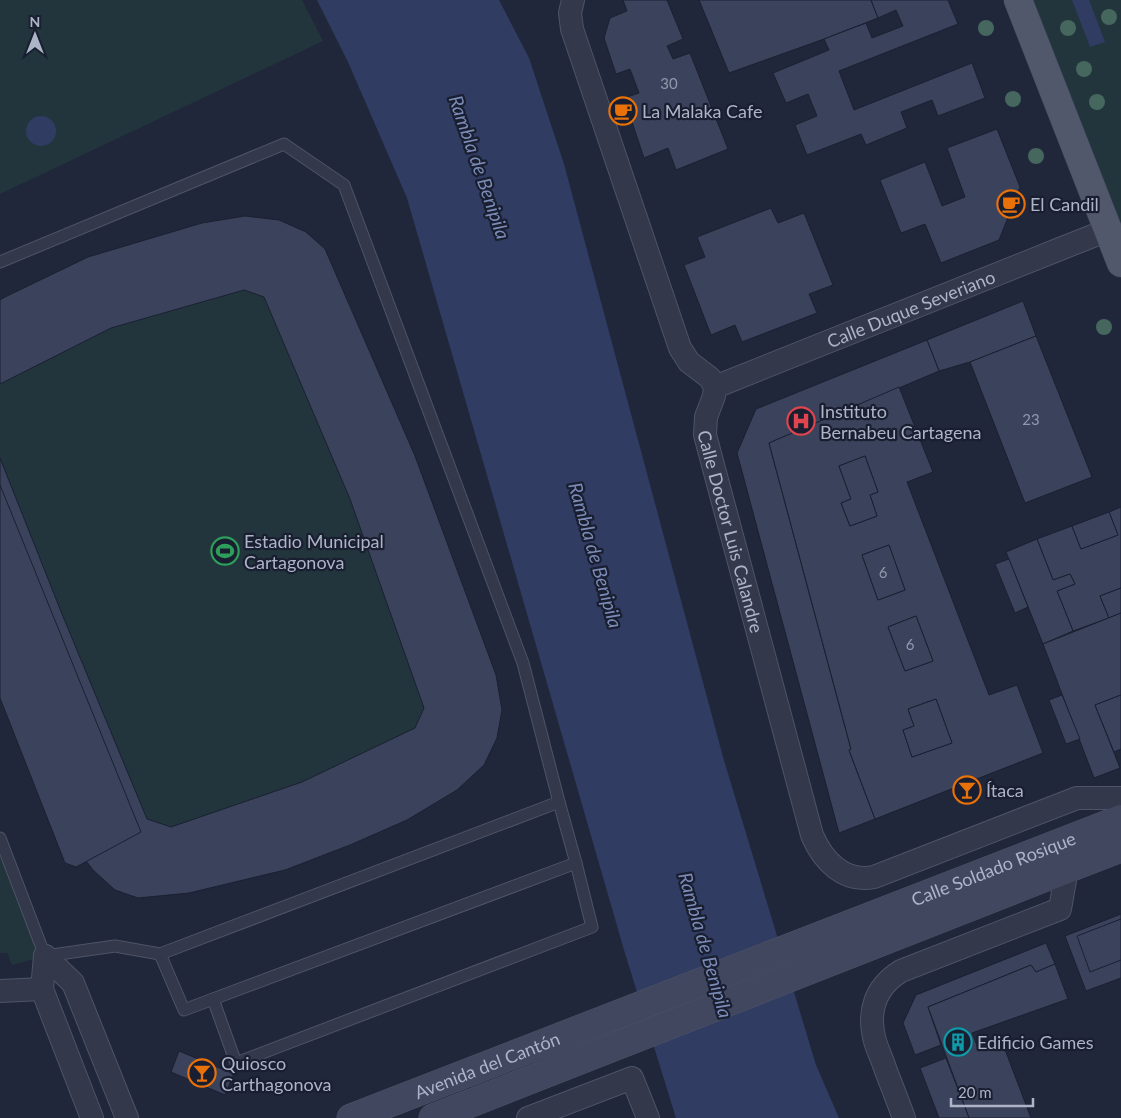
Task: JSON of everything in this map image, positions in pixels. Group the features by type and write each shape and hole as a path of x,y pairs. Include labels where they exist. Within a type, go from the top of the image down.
{"main road":[{"path":"1018,0 1121,263"},
{"name":"Calle Soldado Rosique","path":"623,1013 1121,819"},
{"name":"Calle Soldado Rosique","path":"630,1041 1121,848"},
{"name":"Avenida del Cantón","path":"351,1118 623,1013"},
{"name":"Avenida del Cantón","path":"433,1118 630,1041"}],"street":[{"path":"573,0 570,13 572,29 680,348 689,362 710,378 715,387"},
{"name":"Calle Duque Severiano","path":"715,387 1108,230"},
{"name":"Calle Doctor Luis Calandre","path":"715,387 714,396 706,417 705,434 812,835 818,848 831,864 848,874 866,878"},
{"name":"Calle Soldado Rosique","path":"866,878 874,877 1077,798 1121,798"},
{"name":"Calle Soldado Rosique","path":"904,1118 875,1042 872,1028 873,1007 876,996 881,988 892,976 901,971 1060,908 1066,869"},
{"path":"46,956 42,989 92,1118"},
{"path":"46,956 73,983 127,1118"},
{"path":"0,991 42,989"},
{"path":"528,1118 632,1078 648,1118"}],"lane":[{"path":"0,262 284,144 344,185 523,663 592,927 236,1063 213,999"},
{"path":"0,838 46,956 115,946 160,954 559,802"},
{"path":"160,954 184,1010 576,863"}],"shaded area":[{"path":"0,0 302,0 323,41 0,194"},
{"path":"1018,0 1121,0 1121,263"},
{"name":"Estadio Municipal Cartagonova","path":"245,216 279,220 306,232 325,249 415,456 497,738 484,765 457,790 350,845 286,870 189,893 138,898 115,890 93,870 0,646 0,300 88,257 202,223"},
{"path":"0,858 9,860 45,956 12,965 7,953 0,953"}],"water":[{"name":"Rambla de Benipila","path":"317,0 499,0 529,58 564,164 723,757 816,1065 839,1118 676,1118 624,950 407,198 348,62"},
{"path":"1072,0 1089,0 1105,42 1090,47"},
{"path":"41,116 52,120 56,131 52,142 41,146 30,142 26,131 30,120"}],"building":[{"path":"623,0 667,0 683,39 667,46 673,59 690,53 728,149 676,170 668,148 644,158 624,98 639,93 630,69 616,74 604,38 610,18 627,11"},
{"path":"699,0 871,0 878,18 729,73"},
{"path":"871,0 948,0 958,24 839,71 854,110 972,63 985,98 938,116 932,100 901,112 907,128 866,145 861,134 807,155 795,125 817,116 808,94 786,103 773,73 829,50 824,39 866,23 872,38 903,26 896,10 878,18"},
{"path":"997,129 1020,187 999,240 941,263 925,224 901,233 880,180 925,162 942,206 965,197 947,148"},
{"path":"771,208 778,223 804,213 833,285 809,294 817,313 742,342 735,325 711,335 684,265 705,257 697,237"},
{"path":"245,216 279,220 306,232 325,249 415,456 496,675 502,710 497,738 484,765 457,790 407,820 350,845 285,870 189,893 138,898 115,890 93,870 74,845 0,646 0,458 147,819 171,827 302,782 415,728 424,708 350,499 264,297 244,290 111,328 0,384 0,300 88,257 202,223"},
{"path":"1023,301 1036,336 970,362 939,371 927,340"},
{"path":"1036,336 1092,477 1025,503 970,362"},
{"path":"927,340 939,371 769,443 851,749 849,750 875,819 839,833 737,453 756,409"},
{"path":"899,387 933,472 907,482 989,695 1017,685 1043,753 875,819 849,750 851,749 769,443","holes":["865,456 878,492 870,495 877,516 850,526 841,503 851,499 839,466","889,545 905,590 878,600 862,555","916,616 933,661 905,671 888,627","936,699 952,743 912,757 903,730 914,726 908,709"]},
{"path":"865,456 878,492 870,495 877,516 850,526 841,503 851,499 839,466"},
{"path":"0,485 141,832 76,867 65,863 0,698"},
{"path":"1121,507 1121,588 1100,596 1109,618 1073,631 1057,591 1075,584 1070,574 1053,580 1037,539 1072,526 1081,549 1118,535 1109,512"},
{"path":"1109,512 1118,535 1081,549 1072,526"},
{"path":"1037,539 1053,580 1070,574 1075,584 1057,591 1073,631 1043,644 1006,552"},
{"path":"889,545 905,590 878,600 862,555"},
{"path":"1009,559 1028,607 1015,613 995,564"},
{"path":"1121,588 1121,613 1109,618 1100,596"},
{"path":"1121,613 1121,695 1095,705 1120,768 1094,778 1043,644"},
{"path":"916,616 933,661 905,671 888,627"},
{"path":"1062,695 1080,739 1066,744 1049,700"},
{"path":"1121,695 1121,749 1114,752 1095,705"},
{"path":"936,699 952,743 912,757 903,730 914,726 908,709"},
{"path":"1121,914 1121,978 1086,991 1065,936"},
{"path":"1121,919 1121,960 1090,972 1077,936"},
{"path":"1046,943 1055,964 1036,972 1031,965 928,1007 941,1045 915,1055 903,1023 916,995"},
{"name":"Edificio Games","path":"1055,964 1068,999 972,1033 978,1048 1001,1039 1031,1118 969,1118 928,1007 1031,965 1036,972"},
{"name":"Quiosco Carthagonova","path":"179,1051 234,1074 225,1095 171,1072"},
{"path":"946,1058 969,1118 939,1118 920,1068"}],"place":[{"name":"La Malaka Cafe","path":"623,111"},
{"name":"El Candil","path":"1011,204"},
{"name":"Instituto Bernabeu Cartagena","path":"801,421"},
{"name":"Estadio Municipal Cartagonova","path":"225,551"},
{"name":"Ítaca","path":"967,790"},
{"name":"Edificio Games","path":"958,1042"},
{"name":"Quiosco Carthagonova","path":"202,1073"}]}
